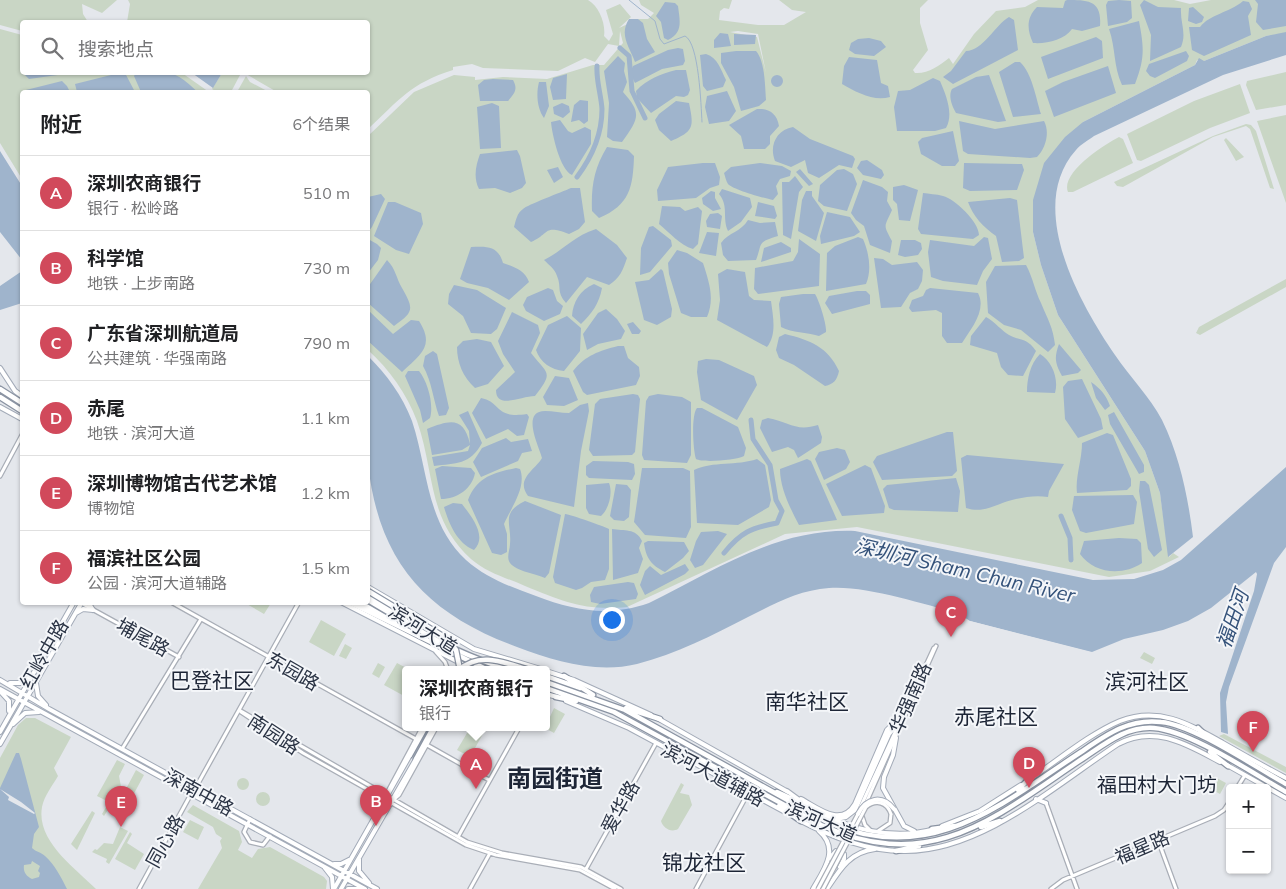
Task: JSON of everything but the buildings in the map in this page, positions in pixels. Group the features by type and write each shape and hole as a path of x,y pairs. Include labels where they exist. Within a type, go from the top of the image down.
{"highway":[{"path":"0,389 20,402"},
{"path":"0,397 20,410"},
{"path":"370,590 446,638 459,655 459,666"},
{"name":"滨河大道","path":"370,597 395,612 412,626 467,656 497,666"},
{"path":"370,601 412,626"},
{"name":"滨河大道","path":"355,605 480,666"},
{"path":"364,605 417,636"},
{"path":"465,666 471,662 484,659 512,666"},
{"path":"564,676 601,700"},
{"path":"550,677 586,691"},
{"name":"滨河大道","path":"550,683 609,703 641,718 829,823 864,835 895,838 916,837 942,832 966,824 1010,798 1111,732 1130,724 1152,721 1170,723 1213,743 1285,782"},
{"name":"滨河大道","path":"550,689 598,705 821,825 854,838 900,845 935,842 972,829 1122,734 1144,728 1162,729 1180,734 1286,792"},
{"path":"556,697 598,705"},
{"path":"609,703 660,719"},
{"path":"1198,728 1213,743"},
{"path":"410,756 422,731"},
{"path":"416,759 432,731"},
{"path":"1199,743 1228,766"},
{"path":"1010,798 1030,779"},
{"path":"761,786 810,807"},
{"path":"759,792 801,820"},
{"path":"972,829 1000,821"},
{"path":"932,830 966,824"},
{"path":"896,851 935,842"}],"main road":[{"path":"0,368 20,394"},
{"path":"1,373 9,386 20,394"},
{"path":"0,407 20,418"},
{"path":"0,476 20,439"},
{"name":"滨河大道辅路","path":"370,590 470,647 529,666"},
{"name":"红岭中路","path":"1,729 72,605"},
{"name":"红岭中路","path":"0,744 80,605"},
{"name":"埔尾路","path":"84,605 179,657"},
{"path":"90,605 93,610"},
{"name":"东园路","path":"176,605 416,739"},
{"path":"195,789 297,605"},
{"path":"347,605 466,666"},
{"path":"76,614 83,609 93,610"},
{"path":"122,749 201,619"},
{"name":"华强南路","path":"818,889 858,814 929,655 936,646 862,814 864,823 873,831"},
{"path":"433,650 446,666"},
{"path":"0,680 19,684 28,680 36,670"},
{"name":"滨河大道辅路","path":"550,672 564,676 660,719 829,816"},
{"name":"深南中路","path":"0,680 49,709 377,889"},
{"path":"36,682 38,696 49,709"},
{"path":"0,690 7,698 10,707 1,729"},
{"name":"深南中路","path":"0,690 365,889"},
{"name":"滨河大道辅路","path":"550,695 608,717 811,826 842,839 881,849 896,851 922,849 958,841 1000,821 1118,744 1141,736 1172,738 1286,798"},
{"name":"南园路","path":"239,710 291,745 386,798 458,842 490,852 585,870 621,889"},
{"path":"8,729 24,714 32,712 43,713"},
{"name":"滨河大道辅路","path":"788,791 810,807 829,816 873,831 922,832 932,830 980,811 1104,730 1127,719 1150,715 1167,716 1198,728 1285,782"},
{"path":"829,816 842,818 854,812 889,734 900,721"},
{"path":"370,885 359,871 357,857 416,739 422,731"},
{"path":"341,889 347,879 348,872 389,805 399,795 433,731"},
{"path":"458,837 517,731"},
{"path":"894,812 883,788 885,774 893,755 896,738"},
{"name":"爱华路","path":"585,870 656,743"},
{"path":"427,745 489,780"},
{"path":"386,798 410,756"},
{"path":"392,802 416,759"},
{"path":"1240,784 1245,775"},
{"path":"1046,792 1046,803 1077,889"},
{"path":"696,889 748,793"},
{"name":"同心路","path":"139,889 191,794"},
{"path":"858,814 865,803 874,799 884,800 907,828 922,832"},
{"path":"1036,799 1046,803"},
{"name":"南园路","path":"392,802 490,852"},
{"path":"823,889 866,807 874,802 881,803 894,812"},
{"name":"福星路","path":"1051,889 1058,882 1218,815 1226,806"},
{"path":"873,831 887,826 894,812"},
{"path":"250,820 244,834 251,844 263,845 272,832"},
{"path":"811,826 828,842 830,852 827,864"},
{"path":"1158,840 1176,889"},
{"path":"836,874 855,855 881,849"},
{"path":"813,889 835,852 840,851 844,854 844,859 827,889"},
{"path":"470,889 490,852"},
{"path":"330,863 341,864 357,857"},
{"path":"321,864 332,877 334,889"},
{"name":"南园路","path":"585,870 615,889"},
{"path":"334,889 342,876 348,872"},
{"path":"348,889 360,889"}],"green space":[{"path":"0,0 117,0 102,13 82,4 83,14 87,20 20,20 20,30 0,25"},
{"path":"128,0 588,0 595,6 601,16 604,36 609,41 613,34 606,10 620,4 631,17 619,28 639,19 648,19 654,13 641,5 639,0 732,0 729,9 724,8 720,11 719,20 758,25 784,25 806,12 792,10 779,0 928,0 920,8 920,23 928,50 913,70 915,73 920,73 937,67 949,58 953,64 974,34 996,11 1025,7 1038,0 1174,0 1190,4 1211,0 1286,0 1286,33 1266,36 1204,61 1197,60 1195,65 1083,122 1033,232 1041,265 1058,315 1145,451 1160,493 1169,557 1173,553 1179,557 1150,571 1109,577 857,527 785,534 627,607 612,608 599,608 563,601 490,572 471,559 457,544 447,528 434,494 423,440 413,411 397,382 370,352 370,134 414,92 454,75 475,77 475,80 503,77 547,79 593,65 604,65 623,43 620,31 619,46 608,44 595,62 585,58 558,71 483,68 472,64 453,67 453,70 426,81 406,94 370,127 370,90 274,90 248,75 370,75 370,20 127,20 130,4","holes":["738,31 758,34 766,73 757,37 730,32"]},
{"path":"0,29 20,34 20,75 185,75 206,90 20,90 20,176 0,143"},
{"path":"1286,72 1286,105 1256,110 1246,85 1247,81"},
{"path":"221,75 240,75 232,90 212,89"},
{"path":"246,76 250,82 265,90 238,90"},
{"path":"1240,84 1250,113 1210,128 1141,161 1137,160 1127,134 1194,101"},
{"path":"1286,115 1286,203 1257,121"},
{"path":"1246,124 1251,125 1256,131 1274,189 1270,188 1250,129 1246,126 1213,137 1123,187 1117,186 1114,182 1213,136"},
{"path":"1119,137 1123,139 1133,163 1073,192 1068,192 1067,184 1077,168 1095,152"},
{"path":"1226,138 1244,157 1236,161 1224,140"},
{"path":"1286,279 1286,287 1200,335 1196,333 1199,327"},
{"path":"248,605 270,605 264,614"},
{"path":"321,620 346,634 334,656 309,642"},
{"path":"345,644 352,648 346,659 339,656"},
{"path":"1144,652 1155,658 1152,664 1140,658"},
{"path":"378,663 385,667 379,678 372,674"},
{"path":"397,663 403,666 402,695 384,685"},
{"path":"554,708 565,714 554,733 550,731 550,717"},
{"path":"26,718 35,718 71,737 54,768 58,776 43,803 42,819 45,831 59,853 96,889 0,889 0,758 18,725"},
{"path":"468,731 484,732 470,757 457,750"},
{"path":"1224,734 1286,767 1286,773 1219,736"},
{"path":"117,760 125,764 119,776 122,792 114,806 111,805 104,816 102,814 109,802 97,796"},
{"path":"136,770 144,775 124,812 120,810 128,796 127,787"},
{"path":"1211,775 1226,783 1220,794 1205,786"},
{"path":"243,778 249,784 243,790 237,784"},
{"path":"681,783 684,785 680,793 689,795 692,805 678,829 670,830 665,828 661,821"},
{"path":"263,792 268,794 270,799 268,804 263,806 258,804 256,799 258,794"},
{"path":"193,805 239,831 242,842 238,850 252,858 258,849 270,847 324,877 327,881 326,889 198,889 222,848 220,841 222,838 216,834 213,827 187,812"},
{"path":"92,811 95,813 77,850 71,844"},
{"path":"190,820 204,827 198,840 183,832"},
{"path":"120,827 128,831 109,864 106,862 107,859 92,852 104,843 113,844"},
{"path":"130,832 132,834 127,843 144,854 135,870 115,859"}],"water":[{"path":"1067,0 1087,1 1096,6 1099,11 1100,26 1082,31 1072,29 1065,36 1055,40 1033,43 1029,20 1033,11 1037,7 1063,8"},
{"path":"1144,0 1158,7 1181,8 1183,42 1181,47 1150,61 1151,35 1140,5"},
{"path":"1255,0 1286,0 1286,26 1263,30 1256,22 1258,4"},
{"path":"1108,1 1131,1 1132,18 1127,22 1108,26 1106,5"},
{"path":"1243,1 1249,2 1252,9 1248,16 1251,35 1204,56 1192,50 1189,27 1200,27 1209,19"},
{"path":"665,2 675,3 678,6 679,17 678,30 668,40 664,38 661,22 656,16"},
{"path":"1193,7 1204,17 1202,22 1196,24 1188,21 1189,8"},
{"path":"1009,17 1014,20 1018,50 953,84 943,77 951,71 966,51 978,47"},
{"path":"629,19 638,19 643,23 647,39 655,52 635,62 625,35"},
{"path":"1139,21 1143,46 1141,67 1135,84 1122,85 1117,71 1109,29"},
{"path":"1286,32 1286,55 1223,75 1094,136 1076,150 1062,173 1056,199 1057,226 1063,255 1074,283 1101,334 1162,420 1174,448 1186,492 1193,537 1168,557 1160,493 1145,451 1058,315 1041,265 1033,232 1033,200 1044,163 1065,137 1083,122 1195,65 1199,58 1204,61 1266,36"},
{"path":"720,33 728,34 731,46 714,48 714,40"},
{"path":"734,34 756,35 755,44 734,45"},
{"path":"1096,37 1102,41 1103,58 1048,79 1041,57"},
{"path":"869,38 881,41 886,47 874,56 855,54 849,50 851,43 858,39"},
{"path":"683,49 685,61 683,65 662,69 635,83 630,73 633,66 668,50"},
{"path":"756,51 763,67 765,81 766,100 759,106 741,111 734,87 721,63 721,53"},
{"path":"1186,51 1189,56 1187,61 1155,78 1146,71 1149,64"},
{"path":"706,54 713,58 721,68 726,80 723,87 707,91 703,86 700,55"},
{"path":"618,56 625,63 624,71 627,82 623,92 636,111 635,122 622,142 613,141 607,137 609,103 604,71"},
{"path":"849,57 877,60 881,83 888,86 890,97 871,97 842,84 844,66"},
{"path":"1015,62 1020,62 1028,73 1041,114 1013,117 999,72"},
{"path":"1108,66 1116,93 1054,117 1045,91 1063,82"},
{"path":"676,70 686,70 690,90 688,95 684,97 676,96 651,113 637,98 636,91 654,78"},
{"path":"567,74 566,99 553,100 550,87 553,78"},
{"path":"25,75 58,75 29,79"},
{"path":"111,75 126,75 134,90 76,90 75,84"},
{"path":"176,75 196,90 140,90 134,76"},
{"path":"195,75 221,75 213,88"},
{"path":"777,75 783,81 777,87 771,81"},
{"path":"989,75 1006,121 998,122 956,113 950,98 952,89 976,77"},
{"path":"933,78 940,81 945,92 949,111 946,128 935,131 897,131 894,107 898,91 910,90"},
{"path":"484,80 513,80 515,91 508,101 480,101 478,85"},
{"path":"62,81 69,90 26,90"},
{"path":"539,82 546,82 549,106 544,118 538,101"},
{"path":"727,91 736,111 729,121 709,124 705,107 707,96"},
{"path":"580,100 588,101 588,121 584,124 579,120 571,122 574,105"},
{"path":"676,101 689,103 692,123 688,131 671,141 659,130 655,120 659,114"},
{"path":"492,103 499,106 501,148 480,149 477,107"},
{"path":"562,103 569,106 570,112 563,118 554,114 553,107"},
{"path":"757,109 765,109 771,112 778,121 779,126 770,136 770,144 765,149 744,149 741,136 729,125"},
{"path":"560,120 568,131 572,133 585,127 591,130 591,144 572,175 560,159 553,135 551,122"},
{"path":"959,121 995,129 1044,121 1047,135 1043,149 1037,157 968,154 963,151"},
{"path":"793,127 810,139 853,156 855,159 852,168 839,165 819,178 808,173 805,160 791,167 775,161 773,150 775,140 782,131"},
{"path":"953,131 959,161 955,166 942,166 921,154 918,142 922,138"},
{"path":"607,147 628,150 634,156 631,186 628,194 617,207 599,218 592,211 592,194 596,170"},
{"path":"517,150 526,183 522,188 510,193 495,188 479,189 476,171 480,154"},
{"path":"0,151 20,183 20,257 0,232"},
{"path":"867,160 882,170 884,175 881,179 863,175 857,168 861,161"},
{"path":"715,163 720,177 719,185 710,188 696,198 658,201 657,190 668,167"},
{"path":"760,163 782,166 791,171 790,176 780,179 776,186 778,194 773,200 736,189 728,184 726,180 724,173 731,167"},
{"path":"964,163 1022,164 1024,170 1017,190 970,191 963,188"},
{"path":"558,167 563,177 554,183 547,170"},
{"path":"800,169 813,184 809,186 796,172"},
{"path":"844,169 853,174 857,184 847,211 824,206 818,201 820,185 837,170"},
{"path":"795,176 803,187 799,192 791,239 783,235 782,182 789,182"},
{"path":"863,180 882,187 888,192 887,201 892,210 886,226 892,241 890,253 870,245 864,226 851,213"},
{"path":"904,185 918,190 910,221 899,220 897,204 893,200 893,187"},
{"path":"571,188 580,188 585,222 579,229 569,234 555,230 547,231 531,242 514,227 518,215 523,209"},
{"path":"722,189 750,198 752,207 741,222 728,231 725,221 724,203 719,194"},
{"path":"711,191 715,192 715,198 721,209 713,211 703,204 702,198"},
{"path":"806,191 812,191 812,196 824,213 816,241 798,231 802,200"},
{"path":"923,193 943,196 954,202 971,218 979,235 973,239 921,234 918,229"},
{"path":"381,194 385,199 370,230 370,197"},
{"path":"1010,198 1017,200 1024,258 1019,261 1002,262 996,236 979,221 968,202"},
{"path":"388,202 395,202 421,213 423,224 409,254 396,250 374,236"},
{"path":"758,202 774,206 777,216 775,219 755,216"},
{"path":"662,206 680,207 685,211 698,207 702,211 698,244 693,249 679,242 659,224"},
{"path":"827,212 850,217 860,232 854,236 821,244 820,236"},
{"path":"718,213 722,216 720,229 707,227 706,221 710,214"},
{"path":"748,220 760,223 775,222 778,236 761,244 756,260 728,261 723,255 721,243"},
{"path":"653,226 671,240 672,246 650,272 640,275 641,248 649,227"},
{"path":"596,229 617,245 627,258 624,266 618,277 609,285 587,277 566,303 561,295 556,274 552,267 544,260 574,240"},
{"path":"707,232 719,233 716,256 699,253"},
{"path":"858,237 863,239 867,250 869,273 866,284 826,291 827,253 835,246"},
{"path":"984,237 988,238 992,259 983,271 977,285 943,281 931,277 928,252 930,240 974,246"},
{"path":"799,239 820,254 819,286 758,294 754,289 755,268 793,261 798,252"},
{"path":"370,240 381,248 378,260 370,270"},
{"path":"901,240 915,240 921,243 922,249 918,255 905,257 898,255"},
{"path":"781,242 791,248 791,252 761,262 764,248"},
{"path":"471,247 492,248 501,257 503,263 522,272 529,282 509,300 488,288 467,283 460,279"},
{"path":"677,250 687,253 703,263 711,297 707,317 691,317 681,313 669,274 668,263"},
{"path":"874,258 883,259 892,265 917,262 923,270 922,281 918,289 910,293 901,307 881,308"},
{"path":"387,260 394,270 410,306 410,310 405,317 394,326 370,305 370,284"},
{"path":"1026,265 1053,333 1055,345 1048,352 1021,330 1004,325 988,313 986,282 995,266"},
{"path":"661,269 672,309 671,317 657,325 644,320 635,282 649,280"},
{"path":"727,269 745,272 749,296 754,300 771,301 773,331 767,347 717,320 720,300 718,274"},
{"path":"20,272 20,304 0,310 0,286"},
{"path":"594,284 602,288 601,294 589,316 581,324 572,316 574,306 581,293"},
{"path":"454,285 477,290 506,308 497,329 491,334 471,333 463,316 448,304 449,294"},
{"path":"548,288 553,290 557,301 563,306 560,314 544,321 526,311 523,305 527,297"},
{"path":"930,288 978,293 981,306 979,313 962,343 947,343 942,336 942,313 936,310 912,312 909,308 912,300 923,296 926,290"},
{"path":"866,291 870,295 870,304 832,314 825,303 829,296"},
{"path":"815,294 819,301 826,332 819,336 781,327 779,304 781,297"},
{"path":"606,309 617,319 625,331 621,339 598,344 587,350 583,334 598,313"},
{"path":"370,312 393,334 411,320 419,321 424,330 426,343 424,349 402,372 370,343"},
{"path":"512,312 538,325 540,333 531,353 545,370 547,377 535,396 505,401 497,396 496,390 515,372 503,354 498,341"},
{"path":"567,316 581,328 580,351 564,371 547,365 540,358 536,350 548,325"},
{"path":"986,317 1009,335 1024,340 1036,351 1023,376 1008,375 1001,367 997,353 970,345 971,336"},
{"path":"633,322 641,331 639,334 632,334 627,324"},
{"path":"785,334 810,342 824,350 839,371 835,381 825,386 794,365 779,358 776,350 779,337"},
{"path":"477,339 491,342 504,366 488,384 475,388 467,379 462,369 458,359 457,347 463,341"},
{"path":"1059,344 1081,370 1078,373 1062,376 1056,360"},
{"path":"624,346 628,358 639,367 640,376 636,385 587,395 583,392 573,371 593,354"},
{"path":"433,351 437,354 449,408 446,415 439,416 423,366 425,356"},
{"path":"1040,354 1048,361 1054,371 1055,393 1027,392 1030,372"},
{"name":"深圳河 Sham Chun River","path":"370,358 393,386 404,403 412,421 430,495 443,529 453,545 466,560 482,572 499,581 550,601 578,608 606,611 620,610 649,603 723,565 773,544 799,536 827,532 855,531 1093,580 1134,579 1163,570 1181,560 1286,467 1286,547 1274,563 1229,687 1226,702 1228,734 1221,732 1220,693 1254,591 1256,572 1211,608 1188,621 1163,630 1124,639 1092,652 970,621 958,613 911,600 859,589 829,588 807,592 777,603 708,637 652,660 622,667 591,667 546,657 517,647 456,618 432,600 412,580 396,556 383,529 374,499 370,476"},
{"path":"706,359 719,360 754,376 757,385 737,420 701,400 697,372 698,361"},
{"path":"408,371 419,371 425,381 429,394 430,418 423,423 420,410 405,376"},
{"path":"555,376 569,378 578,400 564,406 547,405 543,397"},
{"path":"1082,379 1101,419 1103,429 1078,438 1065,419 1063,387 1068,381"},
{"path":"1091,382 1107,399 1110,406 1105,410 1096,398"},
{"path":"633,394 638,395 640,399 635,452 632,455 593,456 589,450 595,404 600,399"},
{"path":"658,394 682,397 691,402 691,455 687,463 644,460 642,455 646,401 649,396"},
{"path":"481,398 488,400 503,412 516,415 527,414 529,417 524,435 517,436 508,429 486,439 472,413"},
{"path":"588,403 589,411 581,451 574,507 528,496 525,490 525,479 542,458 533,431 534,417 538,413 545,411 569,413 580,405"},
{"path":"697,408 702,408 738,427 746,448 744,456 735,459 705,461 696,459 693,425"},
{"path":"468,411 482,443 473,455 462,462 434,466 432,457 468,451 470,445 462,450 432,455 427,429 443,423 455,423 464,429 470,444 469,431 459,415"},
{"path":"1114,412 1144,465 1144,472 1139,474 1110,424 1108,415"},
{"path":"768,418 798,427 818,425 822,437 821,443 798,458 794,450 788,447 772,452 760,428 762,420"},
{"path":"947,432 953,432 957,471 952,476 882,480 873,462 877,456"},
{"path":"1107,433 1113,435 1131,479 1131,486 1127,490 1077,493 1082,443"},
{"path":"506,438 511,442 528,439 532,451 522,453 518,461 481,477 473,462 482,448"},
{"path":"837,448 845,450 850,462 846,469 824,480 815,459 819,452"},
{"path":"967,455 1064,464 1049,491 1048,497 1026,497 990,508 972,510 966,508 961,458"},
{"path":"757,459 765,465 771,500 769,507 738,525 697,523 694,470 709,465"},
{"path":"807,459 811,461 837,520 799,525 792,512 784,491 780,469"},
{"path":"593,461 628,462 634,464 635,474 632,480 589,478 586,475 586,466"},
{"path":"865,465 871,468 885,506 884,513 842,516 826,484"},
{"path":"442,466 471,468 475,473 471,484 458,495 441,499 435,469"},
{"path":"516,468 520,469 522,476 520,490 504,524 507,534 507,552 501,555 492,553 468,500 476,486 487,477"},
{"path":"642,468 683,468 690,471 691,527 686,538 645,535 634,522"},
{"path":"956,478 960,491 958,512 894,510 889,508 883,489 887,485"},
{"path":"1140,481 1145,481 1149,485 1162,550 1154,557 1148,549 1139,491"},
{"path":"609,483 610,496 606,509 601,516 589,514 586,508 586,485"},
{"path":"616,484 627,485 631,490 629,517 624,521 614,520 610,516"},
{"path":"1133,495 1137,502 1134,524 1086,533 1080,531 1072,510 1074,496"},
{"path":"525,501 561,515 549,573 545,578 517,568 509,561 510,515 517,505"},
{"path":"453,503 462,504 477,526 479,539 474,550 458,538 448,520 444,507"},
{"path":"565,514 609,529 609,569 605,580 591,582 576,590 555,583 553,577"},
{"path":"612,529 633,532 642,541 639,548 643,559 638,573 613,580"},
{"path":"718,531 727,534 703,565 695,568 690,560 701,532"},
{"path":"1119,538 1137,539 1141,543 1142,563 1126,570 1109,571 1093,566 1080,554 1084,541"},
{"path":"648,541 684,542 689,551 665,572 656,567 648,557 644,543"},
{"path":"685,564 689,570 685,574 645,595 640,585 645,571 650,566 661,575"},
{"path":"628,582 634,583 638,594 636,599 600,604 591,602 590,595 594,587"},
{"path":"16,753 19,753 39,827 34,834 32,848 52,863 67,889 0,889 0,788","holes":["32,861 40,866 38,871 40,873 39,877 32,879 25,872 24,865 31,864"]}],"pier":[{"path":"970,621 1090,652 1089,654 970,624"},
{"path":"0,789 35,813 8,800 9,797"}],"waterway":[{"path":"629,0 655,21 660,39 664,44 685,36 690,41 698,75 702,122"},
{"path":"620,48 629,56 632,91 645,118"},
{"path":"577,177 592,154 602,119 597,66"},
{"path":"724,553 736,540 747,532 777,523 782,511 776,500 770,465 753,439 751,420"},
{"path":"1061,516 1070,538 1071,560"}],"place":[{"name":"广东省深圳航道局","path":"951,637"},
{"name":"福滨社区公园","path":"1253,752"},
{"name":"赤尾","path":"1029,788"},
{"name":"深圳农商银行","path":"476,789"},
{"name":"科学馆","path":"376,826"},
{"name":"深圳博物馆古代艺术馆","path":"121,827"}],"district":[{"name":"巴登社区","path":"212,680"},
{"name":"滨河社区","path":"1147,681"},
{"name":"南华社区","path":"807,701"},
{"name":"赤尾社区","path":"996,716"},
{"name":"南园街道","path":"555,778"},
{"name":"福田村大门坊","path":"1157,784"},
{"name":"锦龙社区","path":"704,862"}],"water label":[{"name":"福田河","path":"1232,619"}]}
